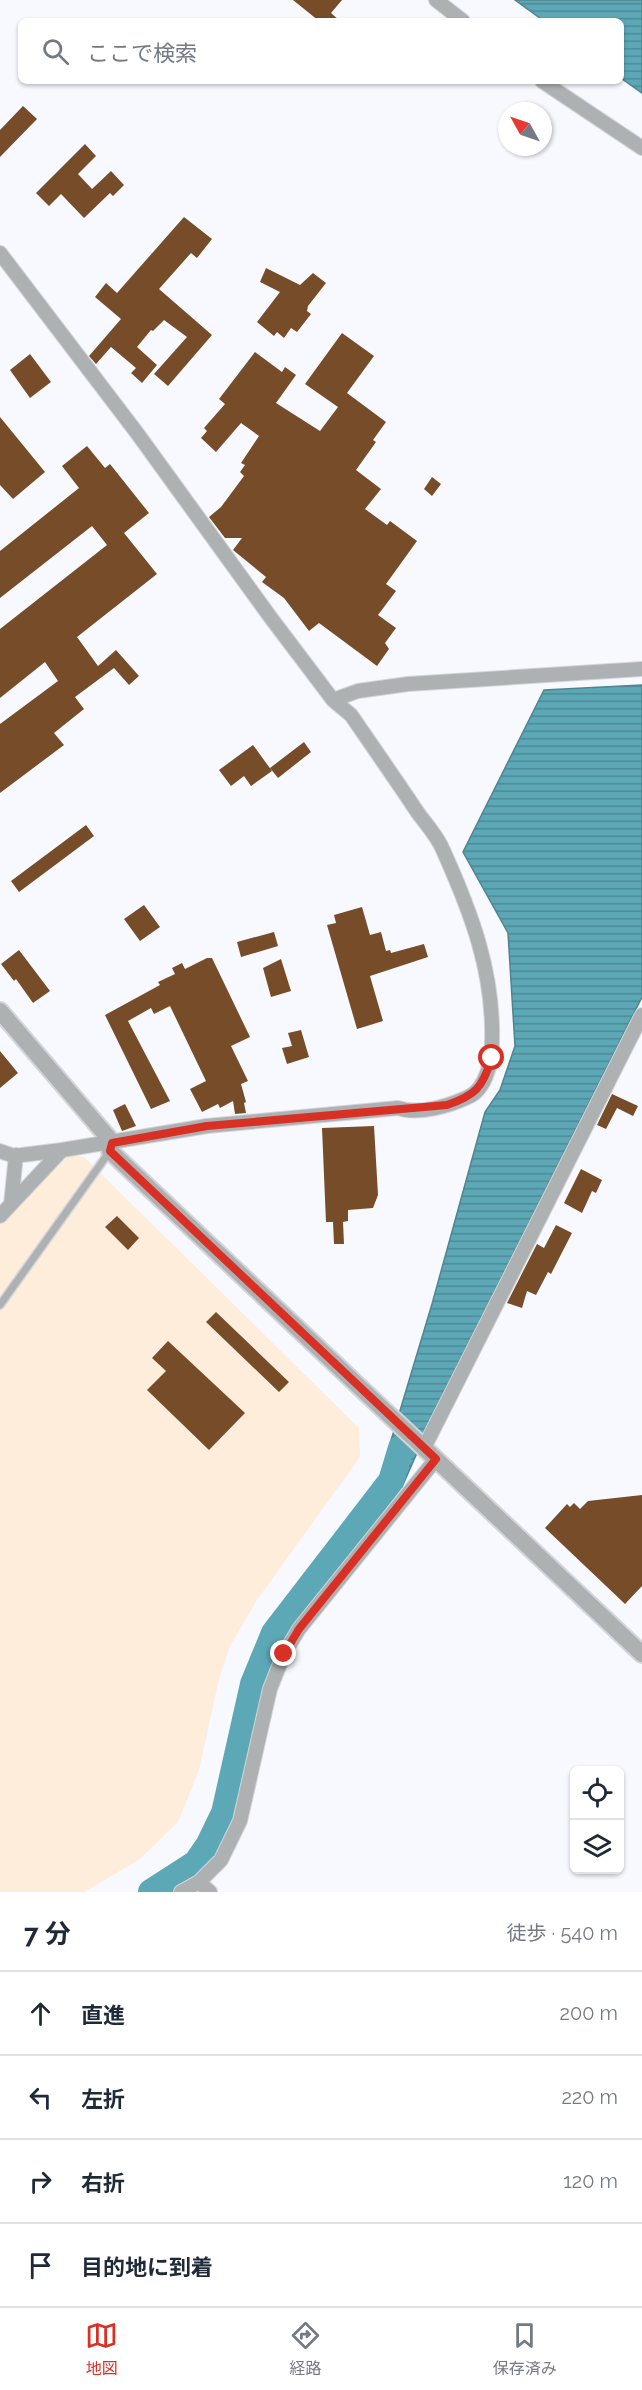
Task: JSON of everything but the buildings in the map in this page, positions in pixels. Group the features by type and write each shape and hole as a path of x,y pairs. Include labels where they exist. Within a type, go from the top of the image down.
{"street":[{"path":"436,0 459,18"},
{"path":"546,84 642,148"},
{"path":"0,253 131,424 333,700 351,715 444,851 463,891 483,955 489,985 492,1058 486,1076 472,1096 447,1105 207,1126 111,1147 16,1155 0,1151"},
{"path":"333,700 358,691 408,684 642,669"},
{"path":"0,1011 111,1147 642,1654"},
{"path":"181,1892 198,1882 221,1860 240,1821 270,1689 284,1654 299,1629 427,1451 642,1015"},
{"path":"0,1216 62,1150"},
{"path":"11,1204 16,1155"},
{"path":"198,1882 210,1892"}],"lane":[{"path":"0,1305 111,1147"}],"shaded area":[{"path":"67,1154 84,1157 359,1428 360,1457 257,1600 230,1646 219,1679 199,1770 178,1822 140,1859 84,1892 0,1892 0,1223"}],"water":[{"path":"515,0 642,0 642,93 624,80 624,18 540,18"},
{"path":"642,685 642,997 443,1394 402,1487 381,1474 432,1304 485,1112 500,1090 515,1046 508,933 463,852 544,690"}],"waterway":[{"path":"151,1892 196,1863 209,1844 224,1813 253,1684 274,1633 391,1481 401,1448"}],"route":[{"path":"284,1654 299,1629 436,1459 370,1394 110,1151 112,1143 207,1126 398,1108 424,1109 447,1105 472,1096 486,1076 492,1058"}]}
